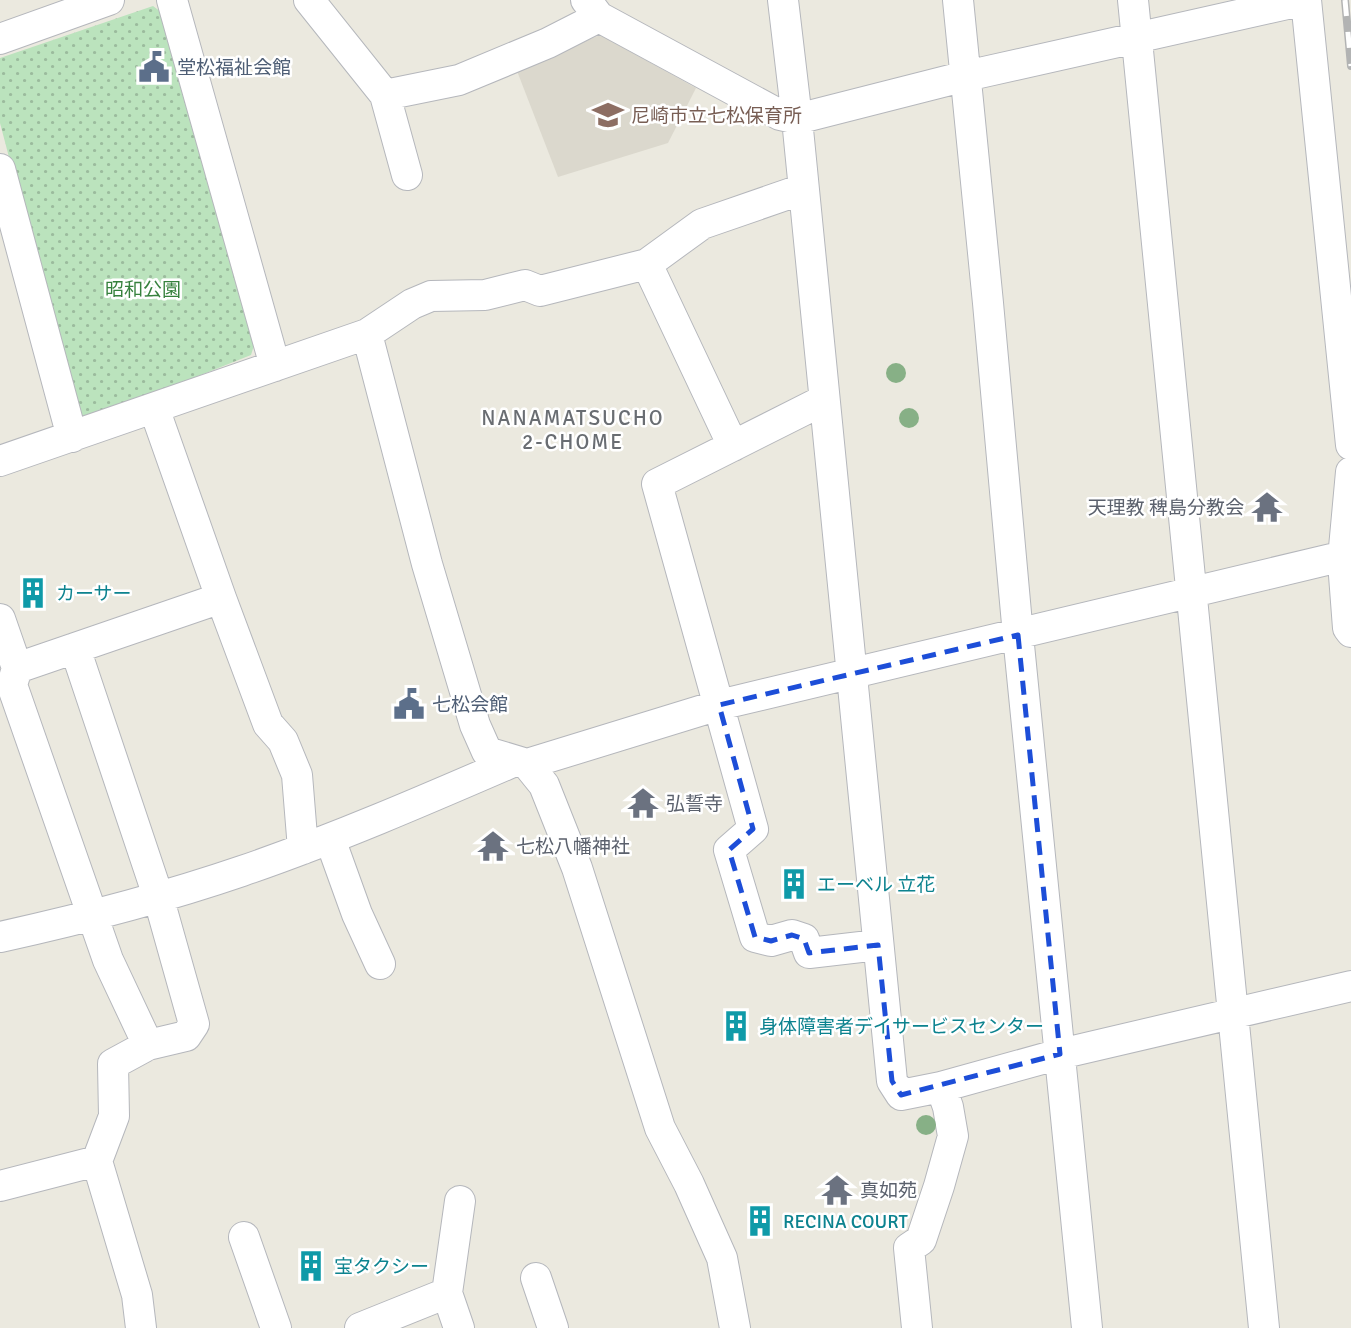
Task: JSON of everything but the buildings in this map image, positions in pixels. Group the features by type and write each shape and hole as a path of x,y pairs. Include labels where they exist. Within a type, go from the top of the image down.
{"street":[{"path":"0,39 109,0"},
{"path":"172,0 275,366"},
{"path":"309,0 385,96 407,175"},
{"path":"783,0 892,1081 901,1095 941,1087 1060,1054 1351,986"},
{"path":"958,0 1087,1328"},
{"path":"1133,0 1264,1328"},
{"path":"385,96 459,80 548,43 593,8 780,115 797,119 966,76 1306,0 1351,445"},
{"path":"0,169 72,437"},
{"path":"0,461 367,334 412,304 431,296 485,295 526,285 540,291 647,264 702,224 803,189"},
{"path":"647,264 733,446"},
{"path":"367,334 427,564 475,725 488,752 521,762 544,785 578,869 660,1128 722,1258 735,1328"},
{"path":"824,400 657,484 753,830 729,850 755,937 771,941 792,935 804,939 809,953 878,944"},
{"path":"154,408 268,724 283,741 297,775 316,844 357,914 380,964"},
{"path":"1351,472 1347,561 1348,628 1351,632"},
{"path":"0,937 93,916 242,871 372,823 521,762 719,705 1331,559 1347,561"},
{"path":"17,668 221,598"},
{"path":"0,619 17,668 12,685 108,960 148,1045"},
{"path":"75,648 158,897 194,1024 186,1036 148,1045 113,1064 114,1116 97,1161 126,1255 141,1328"},
{"path":"917,1328 909,1248 921,1240 953,1136 941,1087"},
{"path":"0,1186 97,1161"},
{"path":"459,1328 447,1293 460,1201"},
{"path":"244,1237 276,1328"},
{"path":"536,1278 553,1328"},
{"path":"360,1328 447,1293"}],"highlighted area":[{"path":"1018,635 1060,1054 901,1095 892,1081 878,945 809,953 804,939 792,935 771,941 755,937 729,850 753,829 719,705"}],"shaded area":[{"name":"尼崎市立七松保育所","path":"600,35 696,88 668,143 558,177 517,71"}],"green space":[{"name":"昭和公園","path":"153,6 165,15 256,339 251,355 88,420 76,412 0,123 0,58"}],"railway":[{"path":"1345,0 1351,66"}],"place":[{"name":"堂松福祉会館","path":"154,67"},
{"name":"尼崎市立七松保育所","path":"608,115"},
{"name":"天理教 稗島分教会","path":"1267,507"},
{"name":"カーサー","path":"33,593"},
{"name":"七松会館","path":"409,704"},
{"name":"弘誓寺","path":"643,803"},
{"name":"七松八幡神社","path":"493,846"},
{"name":"エーベル 立花","path":"794,884"},
{"name":"身体障害者デイサービスセンター","path":"736,1026"},
{"name":"真如苑","path":"837,1190"},
{"name":"RECINA COURT","path":"760,1221"},
{"name":"宝タクシー","path":"311,1266"}],"district":[{"name":"NANAMATSUCHO 2-CHOME","path":"573,430"}]}
